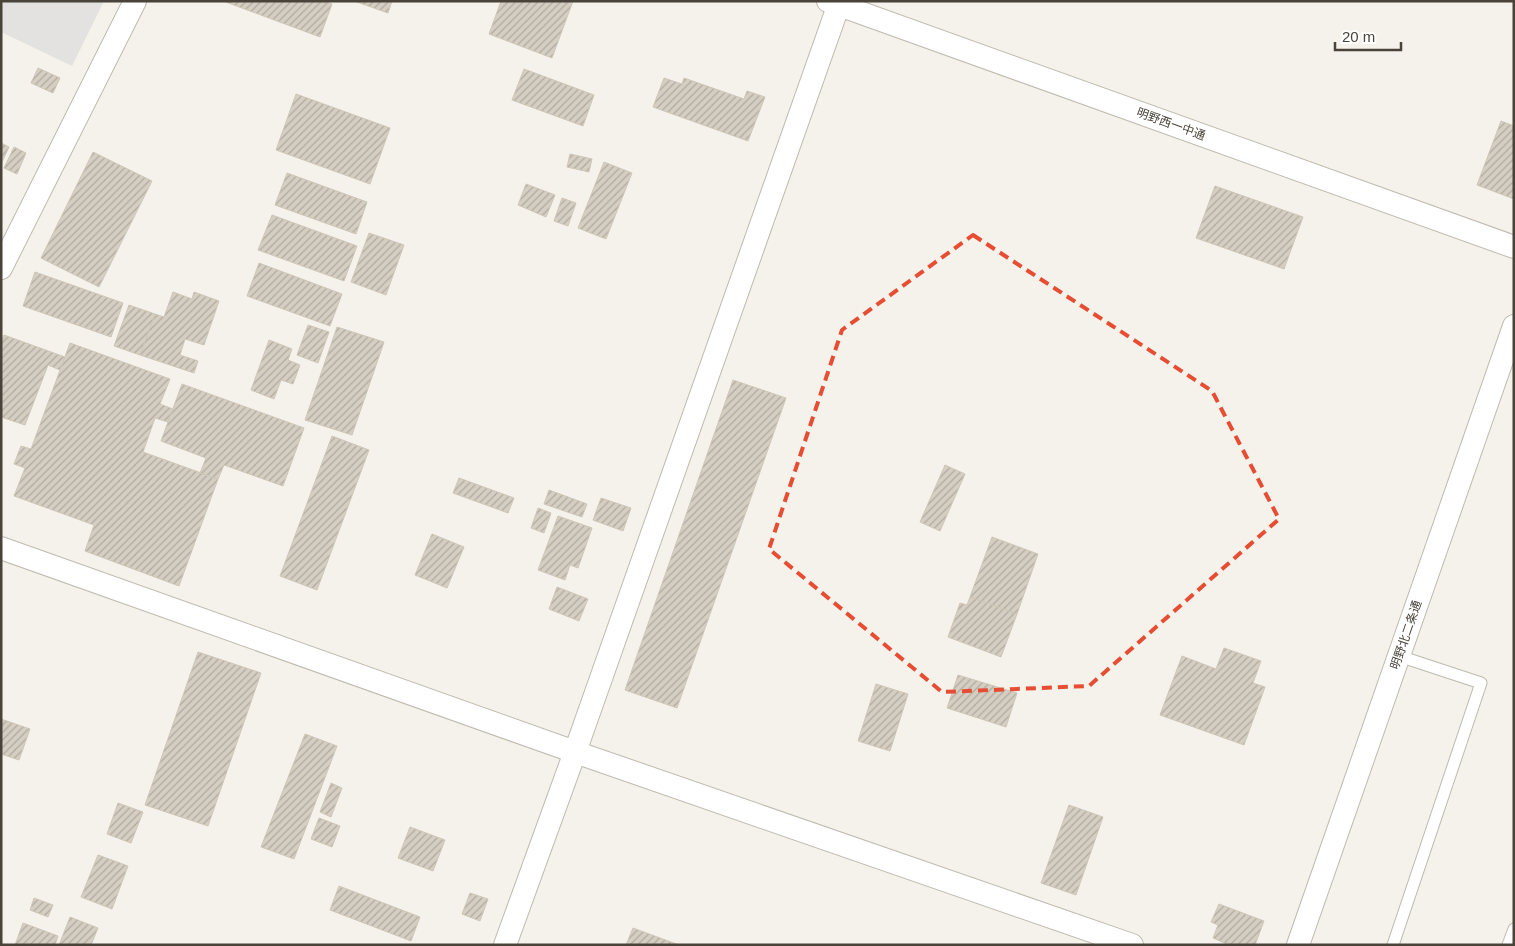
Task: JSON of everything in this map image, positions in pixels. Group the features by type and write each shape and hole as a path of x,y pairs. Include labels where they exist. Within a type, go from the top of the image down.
{"street":[{"path":"1,268 135,1"},
{"path":"505,945 575,752 836,2"},
{"name":"明野西一中通","path":"836,2 1514,248"},
{"name":"明野北二条通","path":"1298,945 1514,326"},
{"path":"1,548 575,752 1132,945"}],"lane":[{"path":"1393,945 1481,683 1399,656"},
{"path":"1508,945 1514,929"}],"highlighted area":[{"path":"973,235 1212,391 1279,519 1089,686 942,692 769,549 842,330"}],"shaded area":[{"path":"1,1 104,1 72,66 1,32"}],"building":[{"path":"223,1 324,1 332,4 320,37"},
{"path":"354,1 392,1 388,13"},
{"path":"501,1 573,1 552,58 489,34"},
{"path":"38,68 60,78 53,93 31,83"},
{"path":"524,69 594,95 583,126 512,100"},
{"path":"664,78 682,84 684,78 744,99 747,91 765,97 748,141 653,107"},
{"path":"296,94 390,128 370,184 276,150"},
{"path":"1501,121 1514,126 1514,199 1477,185"},
{"path":"1,143 9,147 1,164"},
{"path":"14,147 26,153 17,174 4,168"},
{"path":"93,152 152,181 99,287 41,258"},
{"path":"570,154 592,159 589,172 567,167"},
{"path":"604,162 632,173 606,239 578,228"},
{"path":"287,173 367,202 356,234 275,205"},
{"path":"526,184 555,195 546,217 518,205"},
{"path":"1215,186 1303,217 1284,269 1196,238"},
{"path":"562,198 576,203 568,226 554,221"},
{"path":"272,215 357,246 344,281 258,250"},
{"path":"369,233 404,245 386,295 351,282"},
{"path":"259,263 342,294 330,326 247,296"},
{"path":"35,272 123,303 111,337 23,306"},
{"path":"173,292 192,299 194,292 219,301 204,345 185,339 180,355 198,361 194,373 140,355 155,314 164,317"},
{"path":"129,305 155,314 140,355 114,346"},
{"path":"308,325 329,332 318,363 297,355"},
{"path":"337,327 384,342 352,435 305,420"},
{"path":"4,335 65,357 60,370 48,365 25,425 1,417 1,342"},
{"path":"269,340 292,349 288,360 300,365 293,384 281,380 274,399 251,390"},
{"path":"70,343 170,379 160,404 173,409 168,422 155,418 143,452 218,479 179,586 85,551 94,525 14,496 25,468 14,464 21,446 31,449"},
{"path":"733,380 786,398 677,708 625,690"},
{"path":"182,384 304,428 283,486 224,465 218,479 200,473 206,458 161,441"},
{"path":"332,436 369,450 317,590 280,576"},
{"path":"945,465 965,474 940,531 920,522"},
{"path":"459,478 514,498 508,513 453,493"},
{"path":"549,490 587,504 582,517 544,504"},
{"path":"601,498 631,508 623,531 593,520"},
{"path":"538,508 551,513 544,533 531,528"},
{"path":"558,516 592,528 578,568 570,565 565,580 538,570"},
{"path":"432,534 464,547 447,588 415,575"},
{"path":"992,537 1038,554 1017,614 970,597"},
{"path":"557,587 588,599 579,621 549,609"},
{"path":"970,597 1017,614 1001,657 948,637 960,603 967,605"},
{"path":"1224,648 1261,661 1253,683 1265,687 1244,745 1160,715 1182,656 1216,669"},
{"path":"198,652 261,673 208,826 145,805"},
{"path":"958,675 1017,693 1006,727 947,708"},
{"path":"876,684 908,694 890,751 858,741"},
{"path":"1,719 30,729 19,760 1,754"},
{"path":"305,734 337,746 294,859 261,847"},
{"path":"331,783 342,788 331,817 320,812"},
{"path":"118,803 143,812 131,843 107,834"},
{"path":"1069,805 1103,817 1076,895 1041,883"},
{"path":"319,818 340,826 332,847 311,839"},
{"path":"410,827 445,840 433,871 398,858"},
{"path":"98,855 128,866 112,909 81,897"},
{"path":"339,886 420,917 411,941 330,910"},
{"path":"470,893 488,899 480,921 462,914"},
{"path":"34,898 53,905 48,917 30,910"},
{"path":"1219,904 1264,921 1255,945 1229,945 1213,938 1218,925 1211,922"},
{"path":"70,917 98,928 91,945 59,945"},
{"path":"23,923 58,936 55,945 15,945"},
{"path":"633,928 679,945 626,945"}]}
